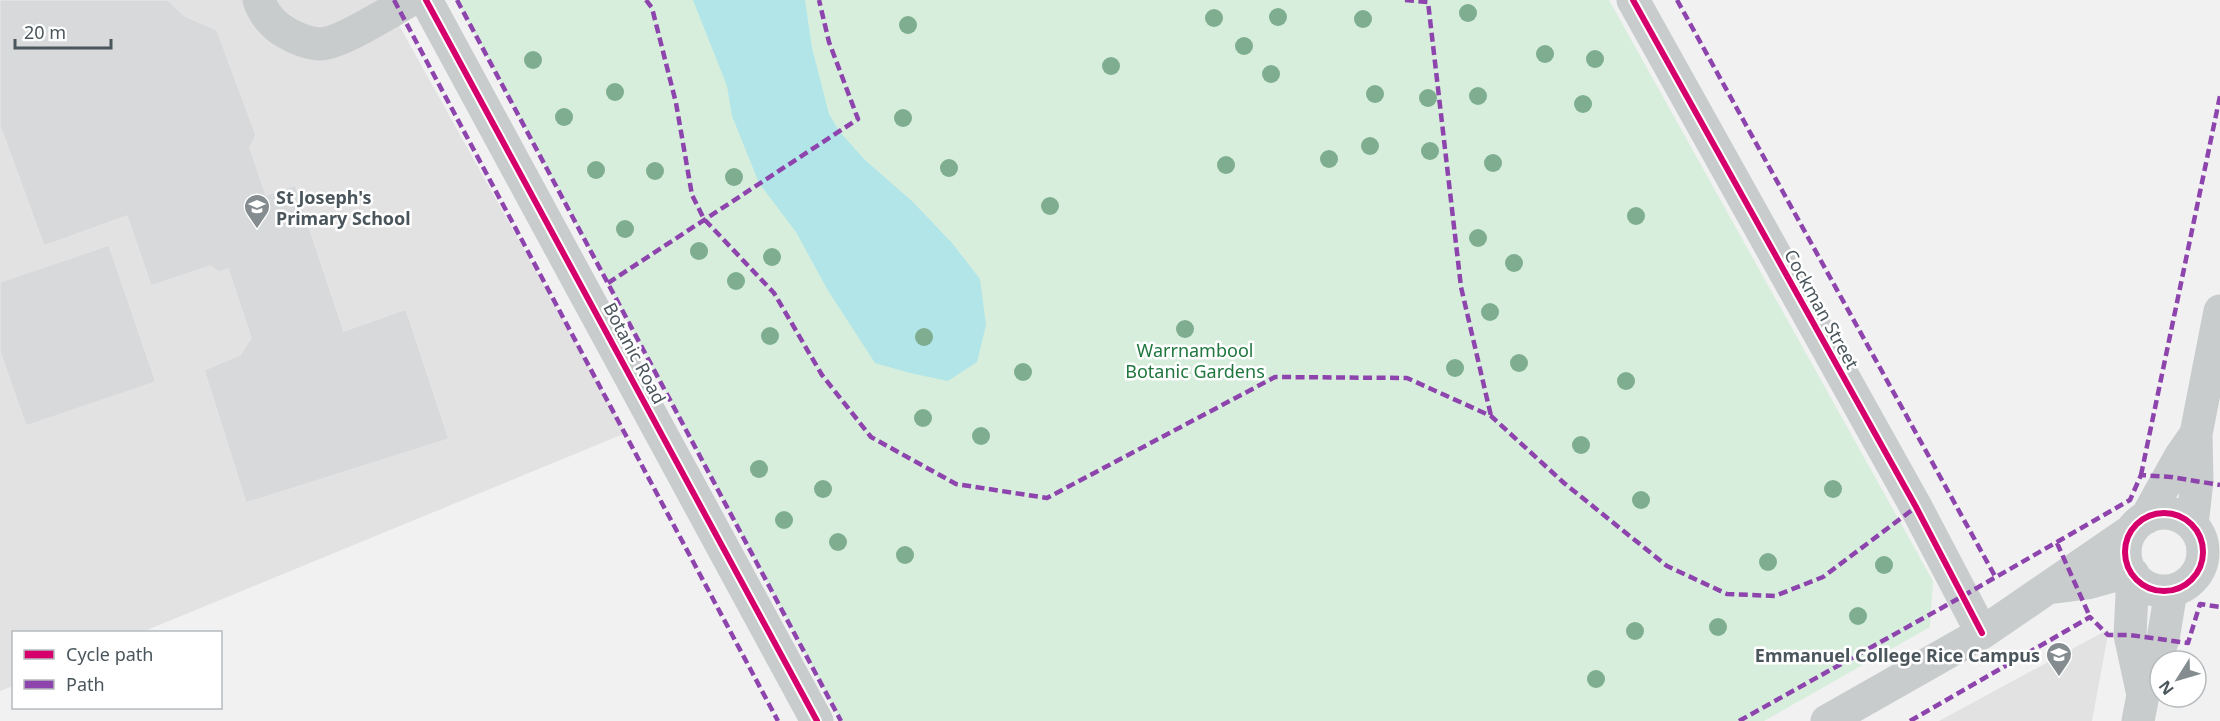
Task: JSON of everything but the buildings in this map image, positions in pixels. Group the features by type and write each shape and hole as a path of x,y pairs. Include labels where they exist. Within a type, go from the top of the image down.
{"street":[{"path":"259,0 261,7 276,26 295,38 321,44 338,39 411,0"},
{"name":"Botanic Road","path":"426,0 817,721"},
{"name":"Cockman Street","path":"1633,0 1910,497 1982,633"},
{"path":"2141,708 2163,639 2194,585 2203,559 2204,533 2197,481 2196,434 2220,311"},
{"path":"2141,708 2130,635 2131,572 2126,550 2139,524 2196,434"},
{"path":"1827,721 1982,633 2139,524 2158,514 2170,513 2182,517 2204,533"},
{"path":"2049,588 2087,583 2131,572"},
{"path":"2131,572 2149,588 2160,591 2194,585"}],"shaded area":[{"name":"St Joseph's Primary School","path":"0,0 385,0 626,433 144,631 12,631 12,686 0,691"},
{"name":"Emmanuel College Rice Campus","path":"2109,629 2092,721 1939,721"}],"green space":[{"name":"Warrnambool Botanic Gardens","path":"457,0 1609,0 1933,581 1930,627 1764,721 841,721"}],"water":[{"path":"693,0 805,0 812,48 829,114 839,131 865,160 913,202 952,243 980,279 986,325 977,362 948,381 875,363 827,289 796,232 759,183 732,116 727,86"}],"marked path":[{"path":"394,0 778,721"},
{"path":"457,0 841,721"},
{"path":"646,0 652,8 676,103 692,195 704,219 774,293 822,375 871,437 956,484 1047,498 1275,377 1407,378 1491,416 1564,483 1667,566 1727,594 1775,596 1823,577 1916,507"},
{"path":"608,283 858,119 829,42 819,0"},
{"path":"1405,0 1428,2 1461,287 1491,416"},
{"path":"1677,0 1996,578"},
{"path":"2141,475 2220,96"},
{"path":"1739,721 2130,500 2141,475 2220,485"},
{"path":"2057,543 2090,617"},
{"path":"1910,721 2090,617 2108,635 2130,635 2188,643 2200,604 2220,607"}],"cycle path":[{"path":"426,0 817,721"},
{"path":"1633,0 1916,507 1982,633"},
{"path":"2164,513 2179,516 2196,530 2203,552 2200,567 2186,584 2164,591 2149,588 2132,574 2125,552 2128,537 2142,520 2164,513"}],"place":[{"name":"St Joseph's Primary School","path":"257,230"},
{"name":"Emmanuel College Rice Campus","path":"2059,678"}]}
